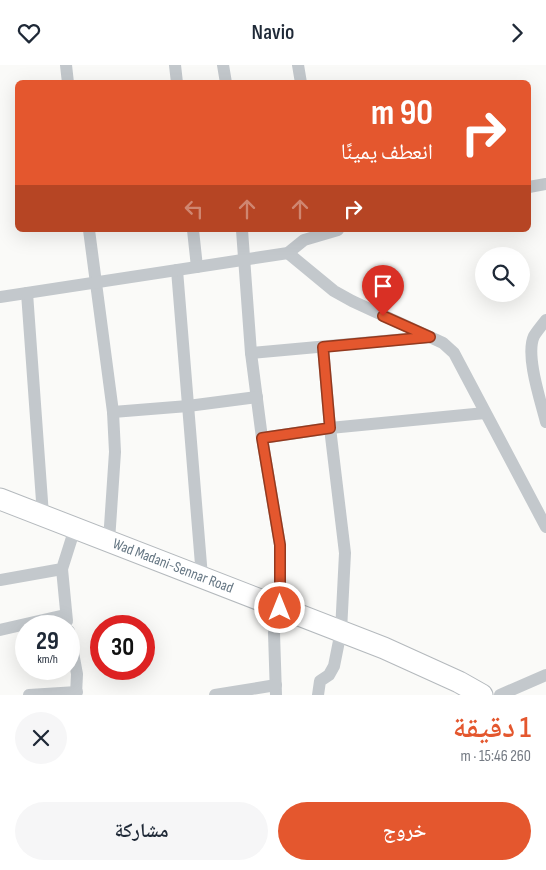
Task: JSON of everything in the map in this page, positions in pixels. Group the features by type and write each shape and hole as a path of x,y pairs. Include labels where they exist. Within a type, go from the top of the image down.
{"highway":[{"name":"Wad Madani-Sennar Road","path":"0,499 341,631 426,667 482,695"}],"street":[{"path":"66,65 68,80"},
{"path":"175,65 177,80"},
{"path":"223,65 226,80"},
{"path":"298,65 300,80"},
{"path":"531,187 546,184"},
{"path":"89,232 113,412 115,452 109,541"},
{"path":"193,232 197,267"},
{"path":"214,695 276,690 274,633 280,608 280,545 262,438 251,353 242,232"},
{"path":"0,297 288,253 305,235 325,232"},
{"path":"288,253 334,291 443,343 454,353 546,527"},
{"path":"177,270 202,577"},
{"path":"27,293 43,515"},
{"path":"546,320 534,337 532,349 533,364 546,422"},
{"path":"251,353 430,337"},
{"path":"318,695 320,681 333,672 341,631 345,553 330,428 323,347"},
{"path":"113,412 188,406 257,397"},
{"path":"262,438 330,428 486,413"},
{"path":"66,615 62,569 75,528"},
{"path":"0,580 62,569"},
{"path":"0,630 15,628"},
{"path":"500,695 546,675"},
{"path":"29,695 76,693 76,680"}],"route":[{"path":"280,608 280,545 262,438 330,428 323,347 430,337 383,316"}]}
